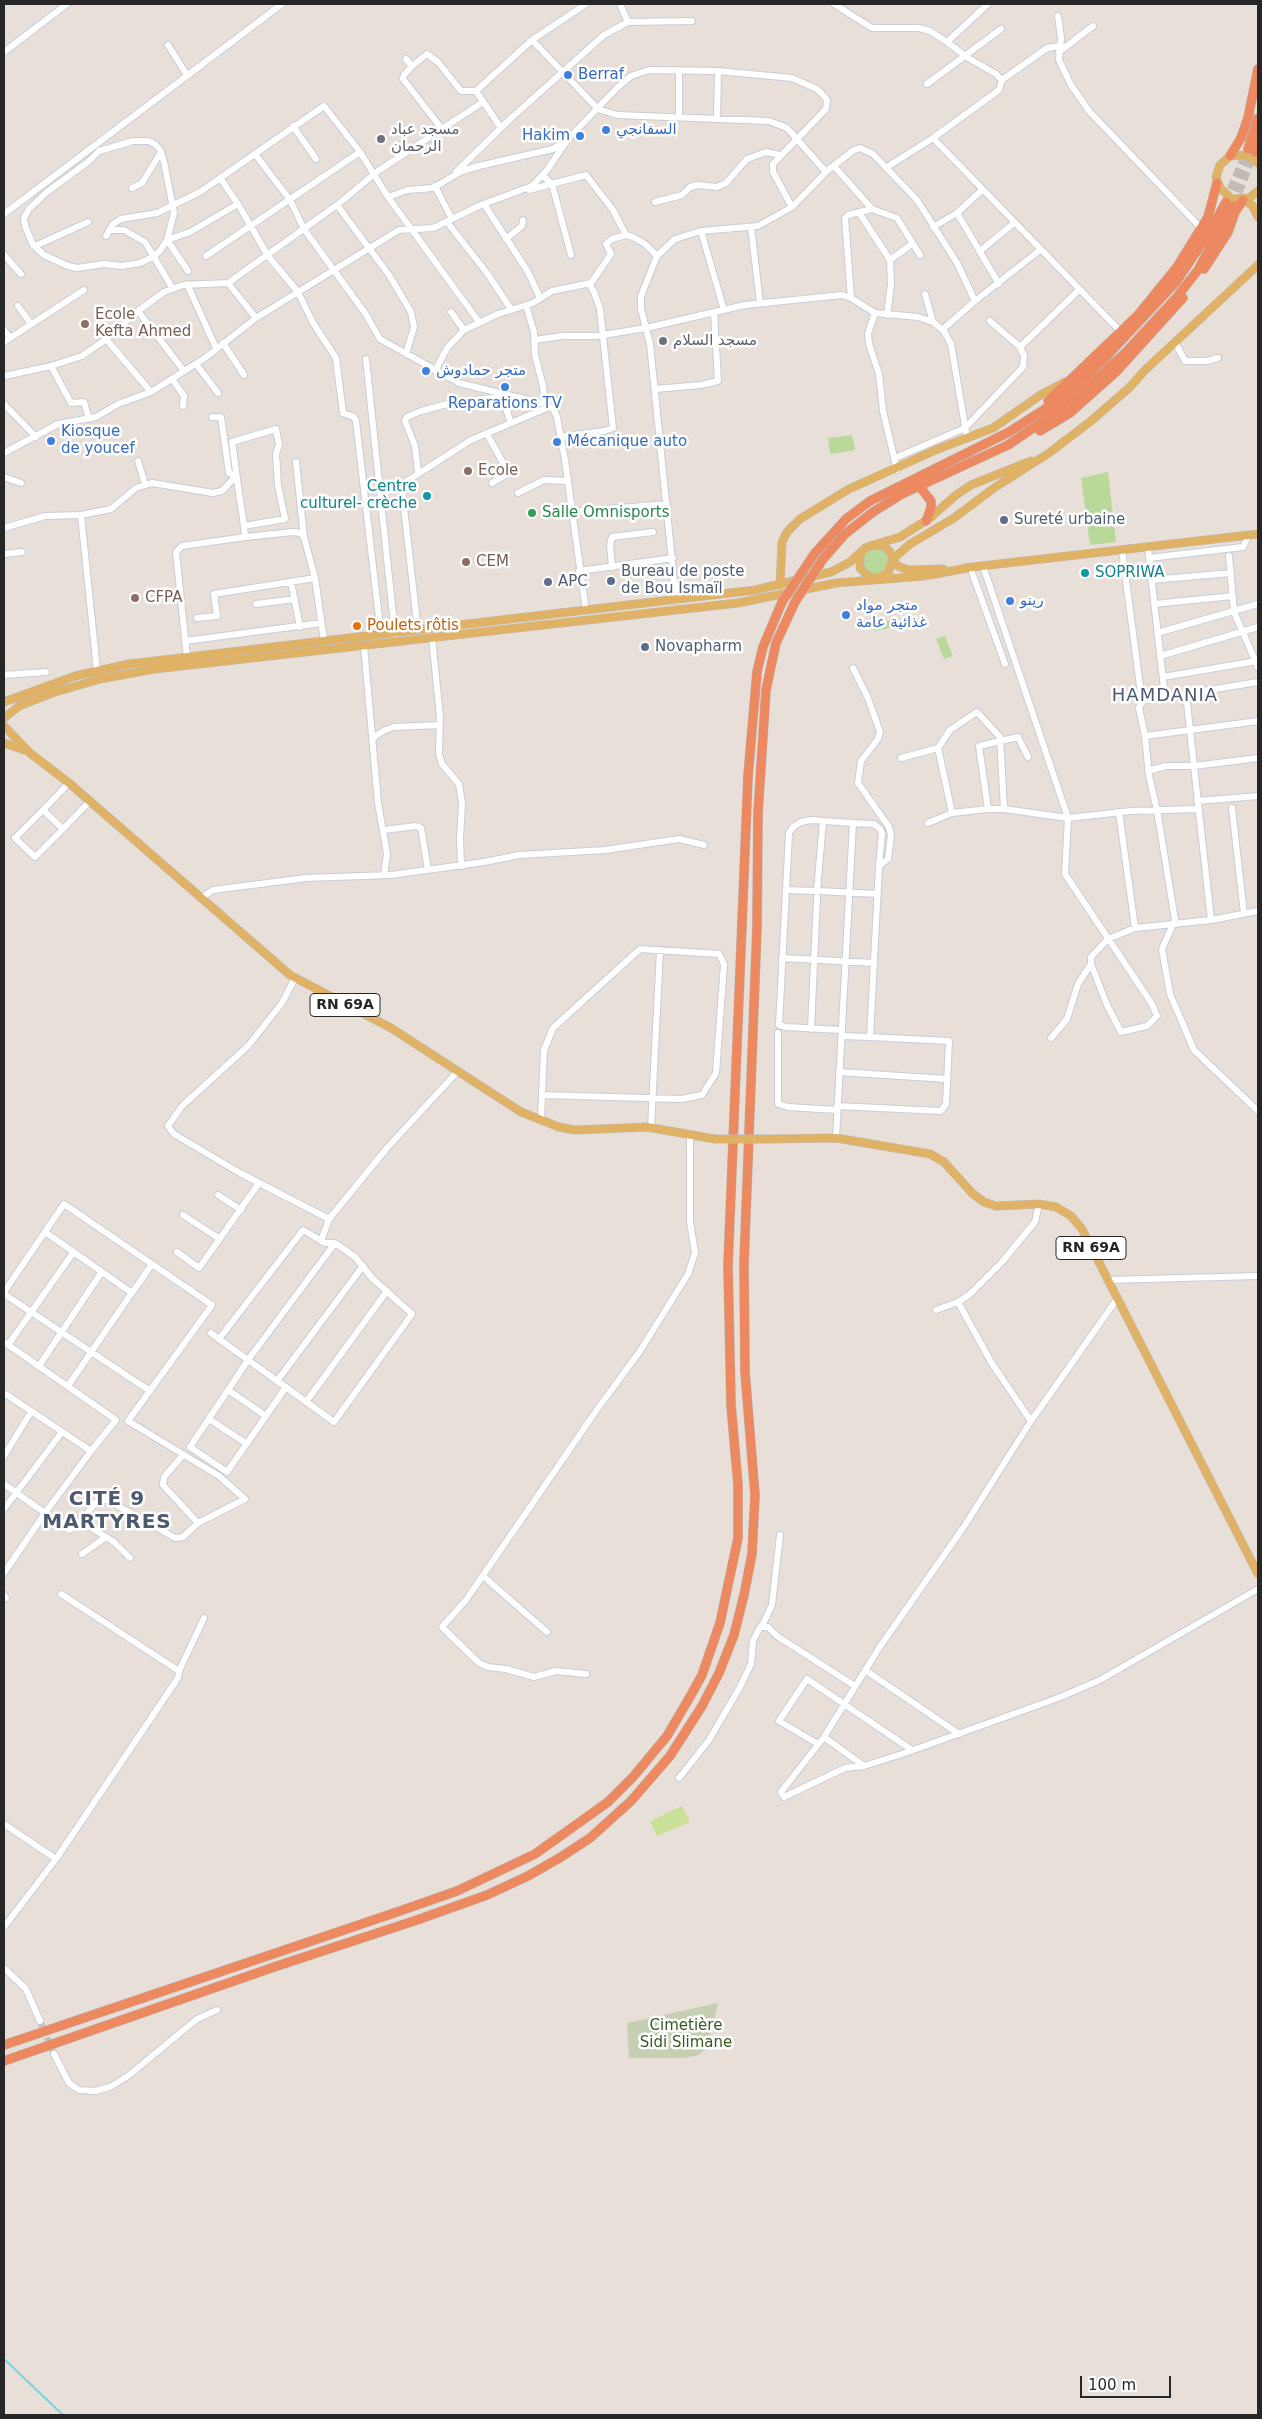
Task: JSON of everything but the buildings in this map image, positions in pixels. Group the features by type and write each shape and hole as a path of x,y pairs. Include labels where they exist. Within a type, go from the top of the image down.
{"highway":[{"path":"1230,156 1241,138 1248,118 1258,69"},
{"path":"1258,118 1251,150 1258,142"},
{"path":"1028,420 1138,315 1177,267 1208,217 1217,183"},
{"path":"981,458 1006,451 1054,424 1116,372 1168,317 1194,284 1213,258 1243,200"},
{"path":"4,2045 405,1909 457,1890 535,1854 608,1802 652,1755 681,1715 702,1675 716,1639 738,1538 738,1486 731,1405 728,1265 748,776 757,672 763,646 782,602 815,553 846,519 881,493 974,451 1056,402 1104,360 1154,307 1192,259 1230,204 1198,270 1125,353 1055,415 1008,445 892,500 855,525 830,548 795,602 776,643 766,690 758,812 756,936 744,1263 745,1372 755,1495 753,1540 749,1575 734,1635 707,1698 682,1740 658,1772 631,1801 590,1838 528,1876 487,1895 417,1920 250,1975 4,2061"},
{"path":"919,486 931,501 931,508 926,521"}],"main road":[{"path":"1258,163 1247,155 1230,156 1224,160 1217,170 1217,183 1227,196 1243,200 1252,205 1258,217"},
{"path":"1243,200 1258,191"},
{"path":"862,551 859,564 862,572 869,577 877,578 888,573 893,560 910,544 954,518 994,488 1049,453 1112,404 1174,342 1258,264"},
{"path":"780,584 781,549 784,537 793,526 810,512 849,489 994,428 1042,394 1071,379"},
{"path":"4,702 64,679 97,670 187,657 676,600 780,584 831,572 850,562 862,551 873,545 900,537 926,521 970,485 1049,453"},
{"path":"4,718 16,707 35,698 79,684 122,674 738,603 836,583 877,578 924,576 983,566 1258,534"},
{"path":"873,545 884,546 898,566 908,570 969,568"},
{"name":"RN 69A","path":"4,726 30,753 69,783 295,978 391,1028 521,1112 541,1121 574,1130 651,1128 715,1139 836,1138 930,1154 944,1162 973,1194 990,1204 1012,1206 1039,1204 1056,1207 1071,1216 1082,1229 1258,1574"},
{"name":"RN 69A","path":"4,743 30,753"}],"street":[{"path":"4,52 68,4"},
{"path":"4,214 282,4"},
{"path":"442,129 403,79 412,66 427,54 438,62 461,91 476,90 532,40 586,4"},
{"path":"620,4 628,22"},
{"path":"834,4 872,28 919,28 930,31 996,74 1002,80"},
{"path":"947,42 988,4"},
{"path":"1058,16 1062,68 1089,111 1201,228"},
{"path":"388,197 401,191 426,189 435,186 451,176 604,34 628,22 692,21"},
{"path":"886,167 933,138 999,90 1002,80 1046,48 1060,49 1093,26"},
{"path":"926,84 1001,29"},
{"path":"532,40 598,109 617,115 769,121 787,128 826,172"},
{"path":"168,45 187,74"},
{"path":"406,58 412,66"},
{"path":"519,192 532,186 543,176 568,139 631,76 649,70 718,71 792,78 817,89 827,100 826,109 775,160 772,168 792,206"},
{"path":"678,116 679,70"},
{"path":"718,71 718,118"},
{"path":"476,90 501,128"},
{"path":"4,376 51,366 82,356 164,292 187,284 228,283 338,205 376,175 483,102"},
{"path":"173,289 145,242 124,230 108,233 121,219 157,213 173,207 220,178 324,106 360,152 388,197 415,231 479,322"},
{"path":"293,126 316,159"},
{"path":"933,138 1121,332"},
{"path":"451,176 479,166 542,153 553,149 568,139"},
{"path":"133,141 149,141 161,152 174,213 167,240 153,257 140,264 122,266 104,264 77,268 56,261 35,246 25,226 24,218 29,209 47,192 83,166 99,150 133,141"},
{"path":"676,600 655,389 646,328 641,309 641,296 657,256 675,239 701,231 751,227 766,223 792,206 826,172 854,150 860,148 873,154 918,200 957,263 975,301"},
{"path":"132,188 142,183 161,152"},
{"path":"206,256 360,152"},
{"path":"654,202 682,195 690,187 697,184 717,187 726,183 746,159 766,152 780,155"},
{"path":"255,154 290,200 304,229 365,313 380,339 459,383 547,405"},
{"path":"77,159 83,166"},
{"path":"834,166 872,209 897,218 920,255"},
{"path":"4,453 63,422 89,419 118,404 151,392 196,364 256,318 399,230 426,230 484,204 519,192 586,175 613,210 626,235"},
{"path":"543,176 552,184 571,255"},
{"path":"220,178 238,204 250,228 268,256 298,292 313,323 336,358 343,413 354,417 356,421 381,635"},
{"path":"435,186 449,221 511,309"},
{"path":"933,227 957,213 982,190"},
{"path":"167,240 190,232 238,204"},
{"path":"484,204 528,272 540,298"},
{"path":"338,205 389,275 410,312 414,327 406,354"},
{"path":"851,298 844,221 846,216 860,214 872,209"},
{"path":"957,213 998,284"},
{"path":"860,214 890,260 891,284 887,315"},
{"path":"506,238 522,226 523,220"},
{"path":"35,246 88,222"},
{"path":"980,251 1014,223"},
{"path":"751,227 760,303"},
{"path":"701,231 724,310"},
{"path":"435,370 447,348 464,330 562,288 593,282 610,254 606,242 626,235 640,240 657,256"},
{"path":"167,240 188,272"},
{"path":"890,260 912,244"},
{"path":"943,329 975,301 1040,250"},
{"path":"4,255 21,274"},
{"path":"228,283 256,318"},
{"path":"187,284 216,348"},
{"path":"561,436 604,431 613,428 600,309 589,284"},
{"path":"4,330 7,340 84,290"},
{"path":"1020,347 1079,290"},
{"path":"925,294 933,322"},
{"path":"535,340 562,336 603,336 760,303 842,295 851,298 874,313 918,317 933,322 943,329 951,344 967,438"},
{"path":"526,305 535,340 535,355 547,405 557,417 561,436 586,611"},
{"path":"18,306 31,324"},
{"path":"138,311 184,371"},
{"path":"451,312 464,330"},
{"path":"655,389 718,381 714,312"},
{"path":"874,313 868,333 869,344 879,374 883,411 897,470"},
{"path":"895,458 965,428 1023,368 1024,356 1020,347 990,321"},
{"path":"106,339 151,392"},
{"path":"1174,342 1185,361 1207,361 1218,358"},
{"path":"223,343 244,376"},
{"path":"366,359 395,634"},
{"path":"196,364 218,393"},
{"path":"51,366 71,403 84,402 89,419"},
{"path":"172,379 184,396 183,406"},
{"path":"502,395 511,423"},
{"path":"418,472 415,446 405,421 407,417 421,411 455,402 502,395"},
{"path":"4,404 36,437"},
{"path":"418,631 402,490 404,482 471,440 547,405"},
{"path":"212,417 221,417 229,473 236,476"},
{"path":"244,526 285,519 278,485 276,454 279,445 276,430 232,442 236,476 244,526 246,536"},
{"path":"487,434 507,470 504,476 492,483"},
{"path":"138,461 145,484"},
{"path":"296,462 304,536 315,578 324,641"},
{"path":"4,528 46,516 81,514 111,509 136,488 145,484 161,483 181,489 213,493 222,491 236,476"},
{"path":"4,477 21,483"},
{"path":"518,493 544,480 568,481"},
{"path":"572,512 667,504"},
{"path":"81,514 97,670"},
{"path":"187,657 176,552 182,546 246,536 293,532 304,536"},
{"path":"612,567 610,545 612,537 653,532"},
{"path":"1149,558 1210,551 1228,553 1243,548 1249,535"},
{"path":"1163,677 1258,664 1234,612 1231,573 1225,538"},
{"path":"1208,540 1210,551"},
{"path":"1148,548 1165,697"},
{"path":"1122,550 1142,701 1139,708 1145,736 1148,771 1157,810 1175,920 1162,949 1170,994 1194,1050 1258,1110"},
{"path":"4,554 22,552"},
{"path":"579,571 673,558"},
{"path":"983,566 1068,818 1066,874 1108,939 1152,1004 1157,1016 1147,1026 1121,1032 1107,1005 1091,964 1091,957 1108,939 1135,928 1172,925 1258,912"},
{"path":"969,568 1005,664"},
{"path":"1151,580 1231,573"},
{"path":"197,618 217,616 214,594 315,578"},
{"path":"291,582 300,626"},
{"path":"1154,604 1233,596"},
{"path":"256,604 295,599"},
{"path":"1158,633 1258,604"},
{"path":"185,641 321,622"},
{"path":"1160,656 1258,626"},
{"path":"432,638 440,725 439,754 442,764 458,784 462,804 461,866"},
{"path":"364,646 378,803 384,830 387,860 384,875"},
{"path":"853,668 868,698 880,732 878,740 861,761 858,779 860,787 889,827 891,835 888,858 879,866"},
{"path":"4,675 46,672"},
{"path":"1142,701 1258,682"},
{"path":"1186,694 1210,920"},
{"path":"901,758 938,748 950,730 977,712 1001,741 1004,809"},
{"path":"1145,736 1258,721"},
{"path":"373,738 383,731 394,727 440,725"},
{"path":"988,809 979,746 1018,736 1028,757"},
{"path":"938,748 952,813"},
{"path":"1148,771 1166,766 1194,766 1258,758"},
{"path":"69,783 15,838 35,857 90,801"},
{"path":"1197,801 1258,796"},
{"path":"1232,808 1244,914"},
{"path":"928,822 952,813 988,809 1004,809 1068,818 1119,812 1198,809"},
{"path":"43,810 63,829"},
{"path":"1119,812 1135,928"},
{"path":"811,1029 822,821"},
{"path":"778,1033 778,1104 788,1108 941,1111 946,1104 949,1041 870,1037 779,1025 789,833 793,827 801,822 822,821 874,824 882,833 870,1037"},
{"path":"836,1138 853,823"},
{"path":"384,830 416,826 421,828 428,870"},
{"path":"201,898 213,890 306,878 384,875 428,870 461,866 519,854 605,850 678,839 704,846"},
{"path":"786,890 817,894 878,894"},
{"path":"541,1121 542,1095 544,1050 553,1028 640,949 719,954 724,964 716,1073 702,1095 681,1099 542,1095"},
{"path":"651,1128 660,950"},
{"path":"782,958 874,963"},
{"path":"1051,1038 1067,1019 1078,984 1091,964"},
{"path":"295,978 278,1010 248,1046 182,1106 168,1126 174,1134 258,1183 329,1219"},
{"path":"321,1241 329,1219 387,1148 458,1071"},
{"path":"839,1072 947,1079"},
{"path":"586,1674 556,1670 541,1675 528,1676 506,1669 488,1667 475,1659 442,1627 483,1576 640,1351 688,1274 695,1253 690,1222 690,1134"},
{"path":"177,1252 199,1268 258,1183"},
{"path":"218,1195 241,1210"},
{"path":"128,1421 150,1391 212,1305 64,1204 4,1293 150,1391"},
{"path":"936,1310 958,1302 969,1295 1002,1262 1035,1222 1039,1204"},
{"path":"183,1215 220,1239"},
{"path":"211,1333 219,1339 277,1381 286,1387 334,1422 412,1314 355,1257 335,1243 321,1241 303,1230 219,1339"},
{"path":"45,1232 132,1294"},
{"path":"286,1387 227,1472 190,1447 248,1360 335,1243"},
{"path":"4,1484 69,1530 83,1518 96,1502 106,1499 175,1538 182,1537 198,1523 245,1499 218,1476 128,1421 116,1420 6,1343 73,1253"},
{"path":"68,1386 152,1264"},
{"path":"277,1381 363,1266"},
{"path":"38,1366 101,1273"},
{"path":"1107,1280 1258,1276"},
{"path":"132,1294 141,1280"},
{"path":"306,1402 387,1291"},
{"path":"1117,1299 1031,1421 963,1528 865,1670 824,1737 781,1792 784,1797 845,1768 864,1766 1058,1698 1100,1680 1258,1589"},
{"path":"958,1302 991,1362 1031,1421"},
{"path":"228,1390 266,1416"},
{"path":"4,1393 91,1452"},
{"path":"4,1456 31,1412"},
{"path":"209,1419 247,1444"},
{"path":"4,1573 45,1513 116,1420"},
{"path":"4,1509 62,1432"},
{"path":"183,1455 164,1477 163,1485 198,1523"},
{"path":"83,1518 90,1527 106,1537 130,1558"},
{"path":"679,1778 709,1740 751,1664 753,1641 757,1630 762,1626 772,1605 780,1534"},
{"path":"82,1554 106,1537"},
{"path":"483,1576 547,1632"},
{"path":"61,1594 179,1671"},
{"path":"4,1927 56,1859 178,1678 179,1671 204,1618"},
{"path":"762,1626 855,1686"},
{"path":"865,1670 959,1734"},
{"path":"818,1744 779,1721 807,1680 912,1750"},
{"path":"824,1737 864,1766"},
{"path":"4,1824 56,1859"},
{"path":"4,1968 26,1989 40,2021"},
{"path":"54,2054 69,2083 79,2090 95,2091 103,2089 128,2076 197,2018 217,2010"}],"green space":[{"path":"852,435 855,450 830,454 828,438"},
{"path":"1108,472 1116,542 1090,545 1081,478"},
{"path":"875,548 884,552 888,561 884,570 875,574 866,570 862,561 866,552"},
{"path":"900,619 900,626 875,631 873,624"},
{"path":"945,636 953,656 944,659 936,639"},
{"path":"682,1806 690,1822 657,1836 650,1821"},
{"name":"Cimetière Sidi Slimane","path":"718,2003 710,2038 704,2051 696,2056 681,2058 629,2058 627,2023"}],"waterway":[{"path":"4,2359 63,2415"}],"tunnel":[{"path":"1226,202 1248,150"},
{"path":"1233,205 1254,152"},
{"path":"40,2021 54,2054"}],"place":[{"name":"Berraf","path":"568,75"},
{"name":"السفانجي","path":"606,130"},
{"name":"Hakim","path":"580,136"},
{"name":"مسجد عباد الرحمان","path":"381,139"},
{"name":"Ecole Kefta Ahmed","path":"85,324"},
{"name":"مسجد السلام","path":"663,341"},
{"name":"متجر حمادوش","path":"426,371"},
{"name":"Reparations TV","path":"505,387"},
{"name":"Kiosque de youcef","path":"51,441"},
{"name":"Mécanique auto","path":"557,442"},
{"name":"Ecole","path":"468,471"},
{"name":"Centre culturel- crèche","path":"427,496"},
{"name":"Salle Omnisports","path":"532,513"},
{"name":"Sureté urbaine","path":"1004,520"},
{"name":"CEM","path":"466,562"},
{"name":"SOPRIWA","path":"1085,573"},
{"name":"Bureau de poste de Bou Ismaïl","path":"611,581"},
{"name":"APC","path":"548,582"},
{"name":"CFPA","path":"135,598"},
{"name":"رينو","path":"1010,601"},
{"name":"متجر مواد غذائية عامة","path":"846,615"},
{"name":"Poulets rôtis","path":"357,626"},
{"name":"Novapharm","path":"645,647"}],"district":[{"name":"HAMDANIA","path":"1165,696"},
{"name":"CITÉ 9 MARTYRES","path":"107,1512"}]}
